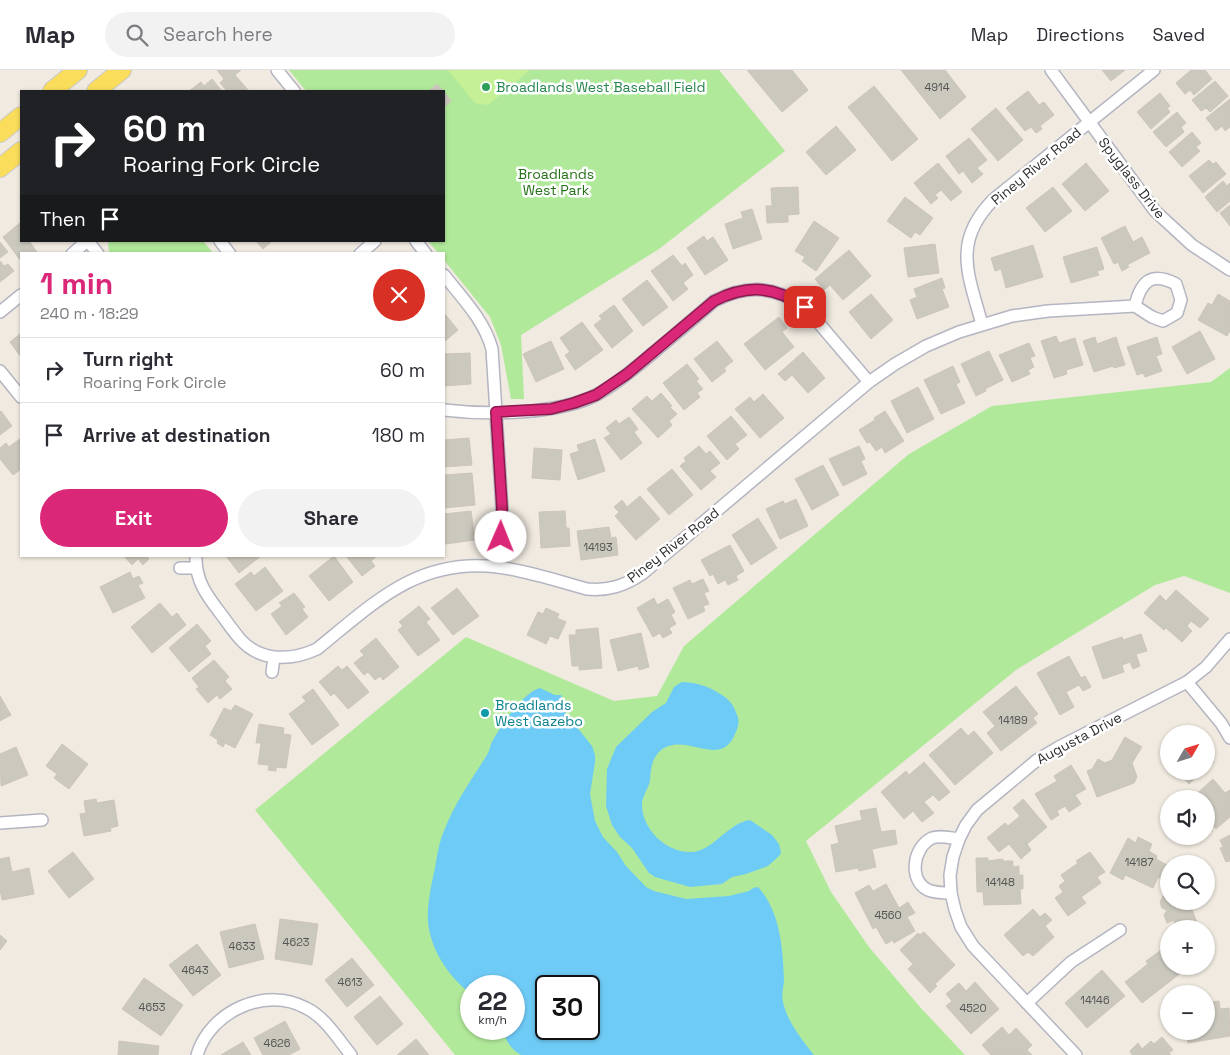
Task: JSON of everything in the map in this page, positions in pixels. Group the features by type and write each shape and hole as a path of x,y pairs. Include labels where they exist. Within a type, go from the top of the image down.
{"main road":[{"path":"53,90 78,70"},
{"path":"97,90 122,70"},
{"path":"0,133 20,117"},
{"path":"0,168 20,152"}],"street":[{"path":"276,70 292,90"},
{"name":"Spyglass Drive","path":"1051,70 1155,211 1192,245 1230,270"},
{"name":"Piney River Road","path":"982,324 967,272 966,255 968,240 974,224 994,200 1154,70"},
{"path":"74,252 86,242"},
{"path":"88,242 96,252"},
{"path":"221,242 228,252"},
{"path":"362,252 374,242"},
{"path":"417,242 424,252"},
{"path":"445,277 481,322 488,334 492,349 502,508 498,567"},
{"path":"445,410 496,412 551,409 596,395 627,374 714,301 729,294 766,285 805,307 869,382"},
{"path":"0,312 20,296"},
{"name":"Piney River Road","path":"274,658 289,658 317,649 386,593 405,582 449,567 474,565 498,567 587,589 616,588 642,574 869,382 894,364 926,346 959,332 1012,316 1048,311 1135,306"},
{"path":"0,370 20,395"},
{"path":"180,568 196,562 200,582 206,594 240,640 263,655 274,658 272,672"},
{"name":"Augusta Drive","path":"1076,1055 973,946 961,927 951,893 951,867 959,839 977,810 1037,760 1187,682 1206,667 1230,639"},
{"path":"1187,682 1221,723 1230,738"},
{"path":"0,823 42,820"},
{"path":"951,893 930,891 924,888 918,880 915,871 915,860 924,843 932,838 959,839"},
{"path":"1027,1003 1071,962 1120,930"},
{"path":"197,1055 206,1036 217,1023 237,1009 264,999 280,999 295,1002 308,1008 320,1017 350,1055"}],"green space":[{"name":"Broadlands West Park","path":"289,70 719,70 785,151 659,249 521,335 524,399 511,399 501,345 490,317 445,261 445,252 437,252 429,242 445,242 445,90 305,90"},
{"name":"Broadlands West Baseball Field","path":"448,70 530,70 488,105 475,103"},
{"path":"108,242 204,242 212,252 109,252"},
{"path":"1230,368 1230,593 1184,576 1155,585 1016,670 806,841 831,892 869,947 920,1007 965,1055 455,1055 255,810 466,637 614,701 657,696 684,646 909,454 992,406 1211,382"}],"water":[{"path":"682,682 703,686 725,697 736,712 738,727 729,744 721,749 712,750 671,745 658,753 652,764 650,781 642,803 643,812 650,829 656,837 672,848 690,852 705,848 734,826 750,820 772,835 779,844 781,853 768,866 732,877 722,884 690,887 655,877 649,873 632,848 620,837 612,825 606,806 607,769 616,747 652,712 666,703 674,687"},
{"path":"540,688 555,695 561,695 565,703 564,711 592,746 595,755 590,794 595,821 603,837 646,887 654,891 686,899 729,896 758,887 771,907 779,930 783,955 784,979 782,999 785,1009 796,1030 814,1055 521,1055 514,1050 507,1040 525,1040 525,975 460,975 460,984 453,977 439,957 430,934 428,921 430,893 438,849 453,811 487,755 499,729 519,703"}],"building":[{"path":"217,70 241,70 235,75 248,90 226,90 220,83 224,79"},
{"path":"747,70 792,70 808,90 782,112"},
{"path":"901,70 945,70 966,97 940,119"},
{"path":"1102,70 1125,70 1111,81"},
{"path":"1191,70 1205,70 1212,79 1194,95 1190,90 1185,94 1176,83"},
{"path":"212,79 221,90 190,90 201,82 204,86"},
{"path":"1215,81 1228,96 1210,112 1206,108 1201,111 1192,100"},
{"path":"437,84 442,90 430,90"},
{"path":"874,86 918,139 892,161 848,107"},
{"path":"1028,91 1039,105 1044,102 1054,115 1040,126 1042,129 1036,133 1031,127 1025,131 1006,108"},
{"path":"445,93 451,101 445,106"},
{"path":"1160,93 1170,106 1167,108 1170,112 1151,129 1137,112"},
{"path":"1230,99 1230,127 1225,131 1222,126 1216,131 1206,118"},
{"path":"996,108 1023,140 998,161 971,129"},
{"path":"1177,112 1186,123 1181,127 1184,132 1166,147 1153,132"},
{"path":"836,126 856,150 826,175 806,152"},
{"path":"1192,132 1201,143 1196,147 1200,151 1182,167 1169,152"},
{"path":"969,138 987,160 977,168 983,174 972,183 963,171 959,174 946,156"},
{"path":"1209,160 1213,164 1216,162 1226,174 1203,193 1189,176"},
{"path":"938,163 962,192 951,201 941,190 935,195 938,198 931,204 914,183"},
{"path":"1086,163 1109,191 1085,211 1062,184"},
{"path":"1223,181 1227,186 1230,183 1230,201 1217,212 1205,197"},
{"path":"798,187 799,214 788,215 788,222 767,223 766,206 772,206 771,188"},
{"path":"1053,187 1072,211 1045,232 1026,208"},
{"path":"905,197 933,218 920,235 915,232 911,238 887,221"},
{"path":"1230,205 1230,226 1220,213"},
{"path":"752,209 762,239 733,249 725,224 743,218 741,212"},
{"path":"814,221 839,238 816,271 802,261 805,257 795,251"},
{"path":"20,223 20,242 30,242 37,252 20,252 20,260 3,237"},
{"path":"1125,226 1133,242 1142,237 1150,253 1127,265 1129,267 1122,271 1118,262 1114,264 1101,238"},
{"path":"704,236 707,241 713,237 728,260 705,275 687,248"},
{"path":"0,242 8,252 0,258"},
{"path":"257,242 271,242 263,249"},
{"path":"935,244 939,273 908,277 904,248"},
{"path":"1033,245 1043,277 1006,288 1001,269 995,271 991,258"},
{"path":"1097,247 1104,269 1097,271 1099,275 1071,283 1063,257"},
{"path":"849,250 871,276 843,300 830,285 824,290 815,279"},
{"path":"673,255 682,266 685,263 693,275 683,283 688,289 673,301 651,271"},
{"path":"0,261 4,266 8,264 14,271 0,282"},
{"path":"942,278 945,288 942,289 949,307 917,319 910,300 917,297 914,289"},
{"path":"647,280 668,307 643,326 622,299"},
{"path":"871,294 893,320 871,339 849,312"},
{"path":"1218,294 1230,301 1230,331 1227,336 1198,320 1208,303 1212,305"},
{"path":"614,305 633,331 612,348 594,325 602,319 599,316"},
{"path":"445,314 458,330 445,341"},
{"path":"779,317 787,328 782,332 794,347 765,370 744,344"},
{"path":"582,322 603,350 575,370 565,355 570,352 560,338"},
{"path":"1200,331 1215,359 1187,374 1172,347"},
{"path":"20,334 20,356 10,342"},
{"path":"1056,336 1059,343 1075,338 1083,365 1066,370 1067,374 1054,378 1041,341"},
{"path":"1095,337 1097,344 1116,337 1125,365 1114,368 1113,366 1094,372 1083,341"},
{"path":"1157,337 1162,354 1156,356 1162,371 1145,377 1143,373 1137,375 1127,347"},
{"path":"551,341 564,369 536,382 523,354"},
{"path":"717,341 733,361 724,368 726,371 712,382 694,359"},
{"path":"1029,343 1035,356 1030,358 1034,367 1028,370 1030,374 1012,382 999,355"},
{"path":"989,351 1003,380 976,396 961,364"},
{"path":"803,352 825,378 808,393 792,375 785,381 778,374"},
{"path":"470,353 471,384 445,386 445,354"},
{"path":"687,364 699,379 696,381 703,389 697,393 700,397 684,410 663,383"},
{"path":"953,366 960,382 956,384 965,403 941,414 924,380"},
{"path":"918,387 934,419 907,433 891,401"},
{"path":"661,393 677,414 669,421 672,425 658,438 632,409 647,396 652,401"},
{"path":"763,394 784,418 760,438 735,409 750,397 754,402"},
{"path":"885,411 904,441 885,453 882,447 876,451 870,442 867,443 859,430"},
{"path":"0,412 12,426 0,435"},
{"path":"731,416 747,435 735,444 739,449 727,460 707,436"},
{"path":"629,417 638,429 634,432 642,443 621,460 604,438 611,434 606,428 616,420 619,424"},
{"path":"469,438 472,465 445,467 445,440"},
{"path":"20,439 20,470 13,475 0,459 0,448 6,443 9,447"},
{"path":"595,439 605,471 578,480 570,454 579,451 577,445"},
{"path":"699,446 706,454 710,451 720,463 710,471 716,477 701,490 680,466 686,461 684,458"},
{"path":"859,446 865,459 861,461 867,474 843,486 829,459"},
{"path":"534,448 562,450 560,480 532,478"},
{"path":"823,465 839,495 812,510 795,479"},
{"path":"672,469 693,495 669,515 647,489"},
{"path":"472,473 475,505 445,508 445,475"},
{"path":"640,496 660,519 636,540 615,516 619,512 614,507 622,500 627,507"},
{"path":"796,499 808,526 780,539 766,509 783,501 785,504"},
{"path":"471,511 475,540 445,544 445,514"},
{"path":"565,511 566,528 569,528 570,546 541,548 539,512"},
{"path":"758,518 777,548 751,565 732,535"},
{"path":"609,527 611,538 616,537 618,555 581,560 577,531"},
{"path":"730,545 744,571 736,576 738,580 728,585 725,580 718,584 713,574 710,576 701,560"},
{"path":"125,557 147,557 149,559 143,565 138,559 132,565"},
{"path":"227,557 260,557 239,573"},
{"path":"335,557 353,582 329,601 309,576"},
{"path":"347,557 376,557 371,561 375,566 362,576"},
{"path":"265,567 283,591 256,611 235,584 251,572 254,576"},
{"path":"130,572 133,579 139,576 143,583 138,585 145,598 113,613 100,587"},
{"path":"703,579 709,591 704,593 709,604 703,606 705,611 688,619 673,588 690,580 692,584"},
{"path":"457,588 479,616 453,635 431,608"},
{"path":"1176,590 1209,619 1200,628 1191,621 1187,626 1192,631 1182,642 1144,613 1160,595 1166,601"},
{"path":"294,593 305,607 302,609 308,617 286,635 271,614 282,606 279,603"},
{"path":"654,598 657,605 668,599 675,612 671,615 676,624 669,628 672,633 663,638 660,633 653,637 637,608"},
{"path":"160,603 172,617 177,613 186,625 152,653 131,627"},
{"path":"419,606 430,619 426,622 440,640 418,656 398,630 403,626 399,622"},
{"path":"546,608 559,614 557,618 566,622 558,639 550,636 546,644 527,635 538,612 543,614"},
{"path":"197,624 211,641 205,646 211,654 189,672 169,648"},
{"path":"598,628 602,668 579,670 579,666 572,666 569,635 576,635 576,630"},
{"path":"641,633 649,667 639,670 638,666 618,671 610,640"},
{"path":"1141,634 1147,651 1136,654 1140,666 1133,669 1130,662 1122,665 1124,672 1103,679 1092,647 1122,637 1123,640"},
{"path":"376,638 399,667 383,680 380,676 375,680 368,672 364,675 354,663 364,655 360,651"},
{"path":"1069,656 1081,678 1085,676 1091,687 1083,691 1079,685 1066,692 1074,707 1060,715 1037,673"},
{"path":"214,660 229,677 225,681 232,689 220,699 217,695 208,703 196,689 199,687 192,678"},
{"path":"338,666 342,670 347,666 369,692 348,709 334,693 331,696 319,682"},
{"path":"1016,686 1038,714 1033,718 1037,723 1001,751 987,733 995,726 983,712"},
{"path":"313,689 339,725 312,745 289,714 306,701 302,697"},
{"path":"0,696 11,715 0,721"},
{"path":"235,705 253,714 235,748 225,743 223,747 217,743 218,740 210,735 224,708 231,711"},
{"name":"Broadlands West Gazebo","path":"486,707 491,711 490,716 484,718 480,714 481,709"},
{"path":"259,724 284,728 283,734 291,735 286,768 276,767 276,771 268,770 269,765 258,764 261,743 256,743"},
{"path":"961,728 968,736 974,731 993,753 955,785 929,755"},
{"path":"1125,737 1142,747 1132,763 1137,777 1134,783 1097,797 1087,771 1092,769 1098,759 1105,763 1112,760"},
{"path":"62,744 88,764 69,789 54,778 57,774 46,766"},
{"path":"16,747 28,775 1,786 0,754"},
{"path":"924,762 950,792 939,801 933,795 924,802 934,813 922,822 913,811 904,819 881,792 906,771 909,775"},
{"path":"1071,765 1086,789 1075,795 1081,804 1069,812 1065,806 1057,811 1059,815 1051,820 1035,794 1057,781 1054,776"},
{"path":"1185,780 1193,780 1189,784"},
{"path":"1214,780 1225,793 1230,790 1230,817 1216,829 1215,790 1201,790"},
{"path":"96,799 97,803 114,800 118,826 110,828 111,831 84,836 80,814 86,813 84,801"},
{"path":"1023,799 1047,827 1027,844 1031,850 1021,859 1009,844 999,852 987,838 1005,823 1008,826 1020,816 1013,808"},
{"path":"876,808 881,832 895,830 897,844 872,849 876,867 859,871 858,868 836,872 831,845 839,843 835,826 862,820 860,811"},
{"path":"1230,835 1230,861 1226,862 1220,848 1223,847 1220,840"},
{"path":"1138,837 1152,844 1149,851 1157,856 1156,859 1160,861 1160,878 1158,877 1153,888 1125,875 1123,880 1110,873 1128,838 1136,843"},
{"path":"73,852 94,879 69,898 48,871"},
{"path":"1090,852 1105,872 1097,877 1101,883 1081,897 1086,903 1068,916 1055,898 1063,892 1059,886 1065,881 1061,875 1078,863 1076,861"},
{"path":"9,857 12,872 29,868 34,894 2,900 0,859"},
{"path":"976,858 988,858 988,861 1003,859 1003,861 1013,861 1013,867 1019,866 1019,875 1023,875 1023,889 1020,889 1021,904 984,905 983,892 977,892"},
{"path":"886,884 899,908 908,902 915,913 907,917 915,931 894,943 893,940 886,944 876,927 873,929 855,893 869,885 873,891"},
{"path":"1033,909 1040,917 1045,913 1052,920 1045,926 1054,937 1033,956 1028,952 1023,956 1004,935"},
{"path":"1167,910 1192,910 1196,920 1166,920 1164,915"},
{"path":"280,919 318,924 312,965 275,959"},
{"path":"255,924 264,959 229,968 220,932"},
{"path":"924,932 955,965 935,984 937,986 930,993 908,969 913,964 900,950 918,933 920,935"},
{"path":"0,935 7,941 0,950"},
{"path":"197,944 221,975 193,996 169,965"},
{"path":"1160,951 1160,975 1178,975 1165,985 1160,985 1160,989 1142,1003 1125,982 1148,964 1146,961"},
{"path":"352,958 374,985 347,1007 325,980"},
{"path":"1102,970 1125,996 1087,1028 1065,1003"},
{"path":"144,978 183,1005 161,1036 122,1009"},
{"path":"975,982 999,1009 971,1034 946,1006 952,1001 946,994 959,983 966,991"},
{"path":"380,996 403,1024 377,1045 354,1017"},
{"path":"1219,1001 1220,1009 1229,1008 1230,1036 1215,1038 1215,1002"},
{"path":"285,1021 300,1049 289,1055 263,1055 254,1038"},
{"path":"1002,1027 1009,1035 1016,1028 1032,1045 1027,1050 1032,1055 991,1055 982,1045"},
{"path":"416,1039 429,1055 397,1055"},
{"path":"1160,1039 1165,1040 1173,1050 1169,1053 1171,1055 1132,1055 1130,1051 1138,1043 1142,1049 1151,1041 1154,1044"},
{"path":"1188,1040 1206,1040 1188,1043"},
{"path":"119,1041 159,1046 158,1055 118,1055"},
{"path":"243,1042 251,1055 221,1055"}],"place":[{"name":"Broadlands West Baseball Field","path":"486,87"},
{"name":"Broadlands West Gazebo","path":"485,713"}],"route":[{"path":"501,537 502,508 496,412 551,409 596,395 627,374 714,301 729,294 762,289 792,298 805,307"}]}
